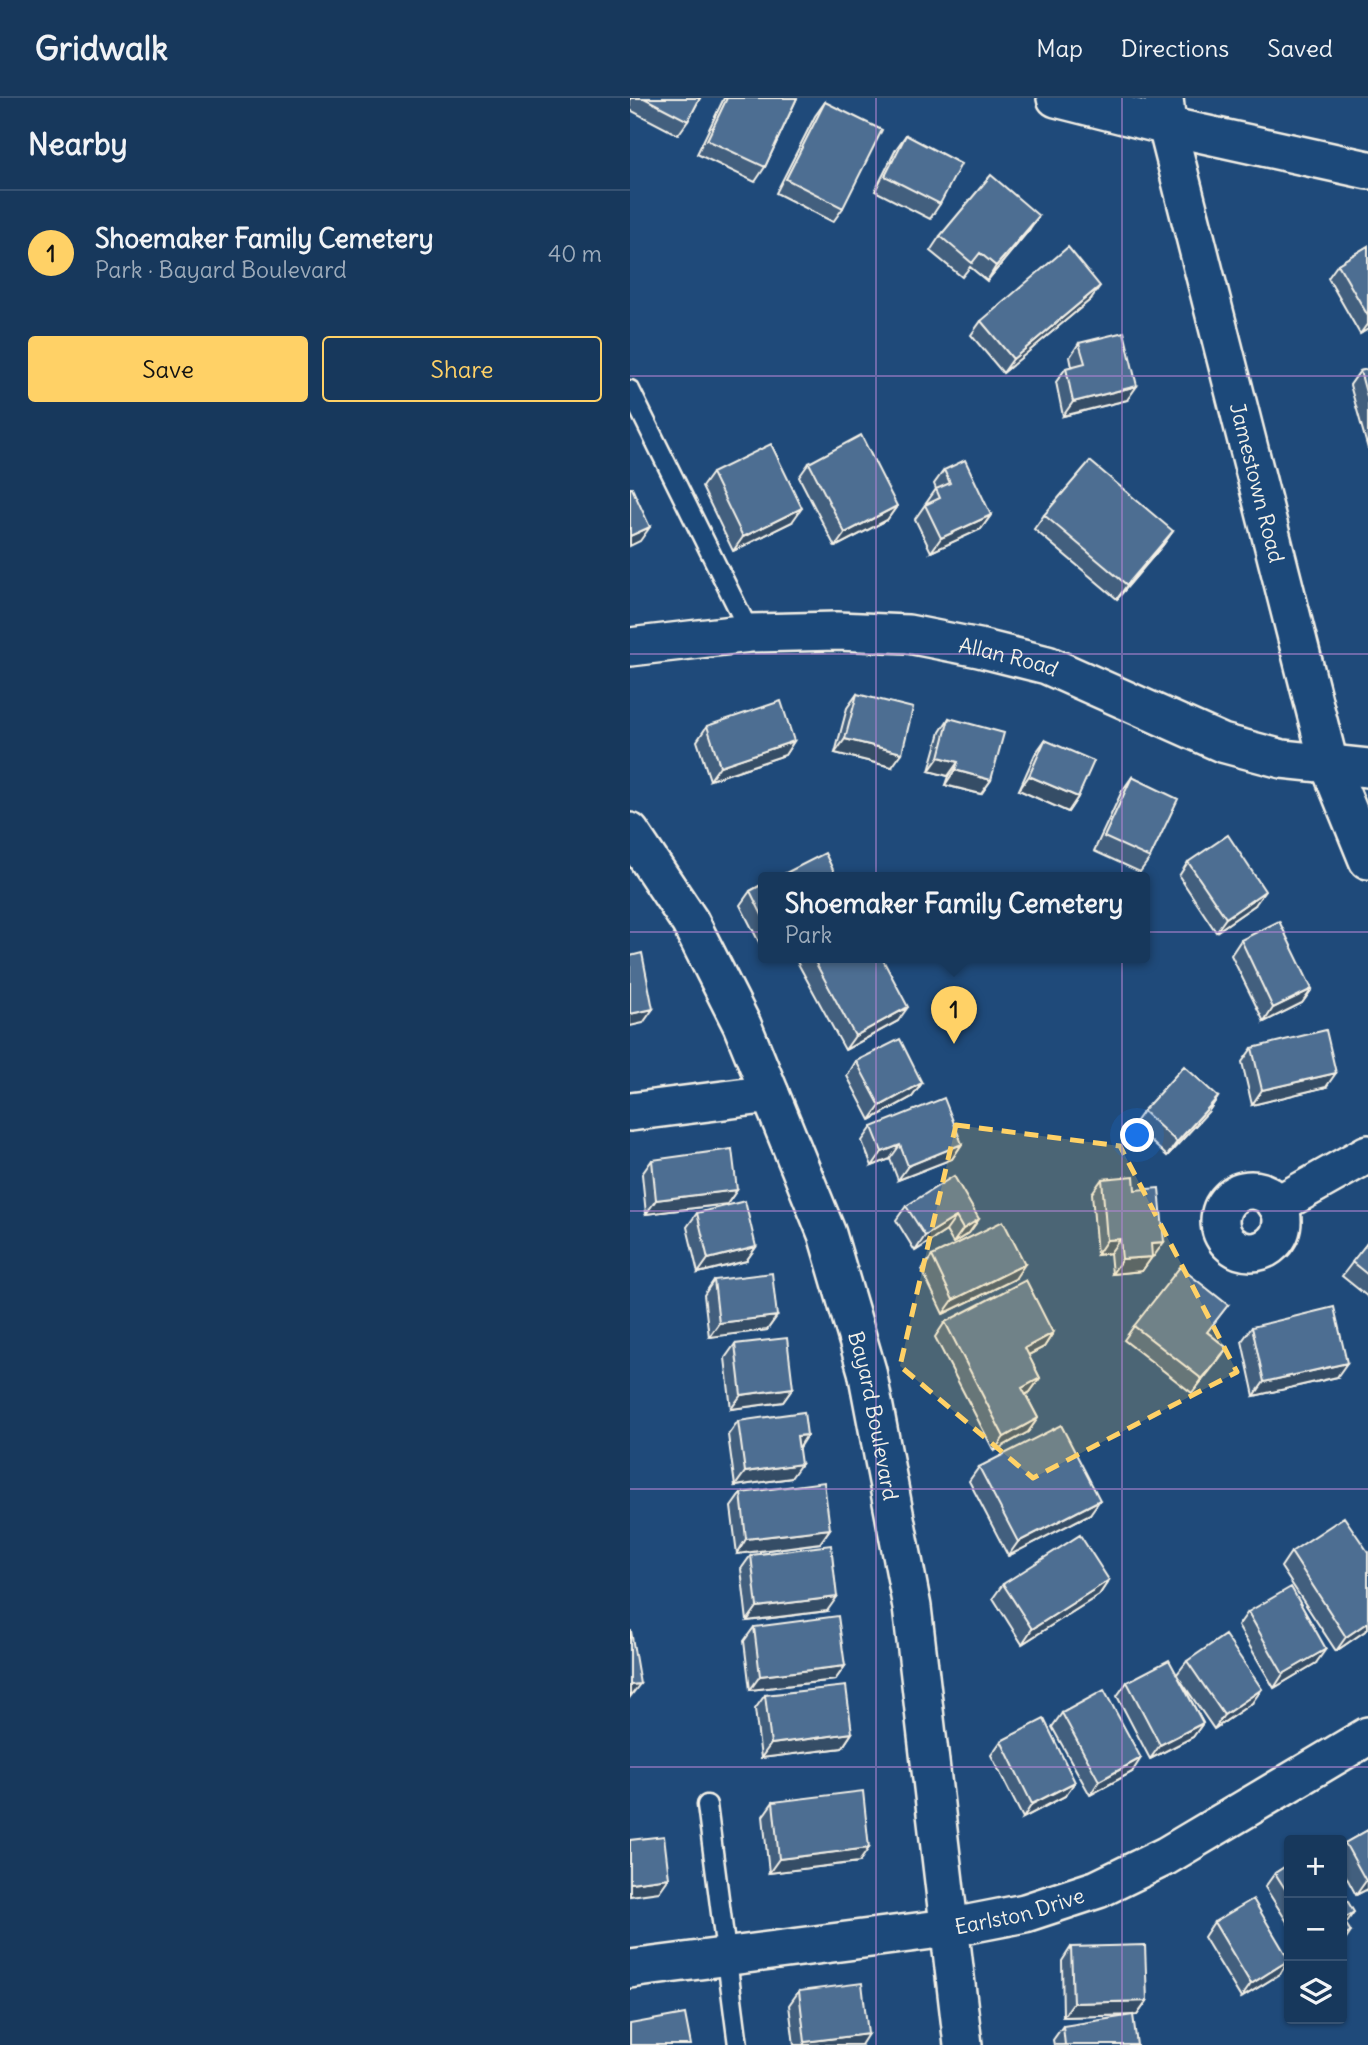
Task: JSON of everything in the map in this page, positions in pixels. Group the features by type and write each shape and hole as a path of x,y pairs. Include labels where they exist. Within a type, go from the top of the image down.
{"street":[{"path":"1056,98 1166,112 1368,170"},
{"name":"Jamestown Road","path":"1166,112 1329,764 1368,860"},
{"name":"Allan Road","path":"630,647 750,633 837,631 908,634 1047,665 1222,743 1282,759 1368,768"},
{"name":"Bayard Boulevard","path":"630,832 690,922 742,1025 827,1234 867,1371 912,1607 963,2045"},
{"path":"630,1112 770,1094"},
{"path":"1277,1205 1368,1154"},
{"name":"Earlston Drive","path":"630,1969 948,1928 1025,1913 1098,1889 1166,1856 1368,1736"}],"lane":[{"path":"630,390 750,633"},
{"path":"707,1805 738,2045"}],"highlighted area":[{"path":"956,1125 1120,1146 1237,1372 1033,1478 900,1366"}],"building":[{"path":"644,98 700,98 688,121"},
{"path":"727,98 797,98 765,167 707,140"},
{"path":"825,102 882,130 843,208 786,179"},
{"path":"906,135 961,164 940,204 885,176"},
{"path":"991,175 1039,216 996,266 980,253 972,263 940,236"},
{"path":"1368,246 1368,316 1338,264"},
{"path":"1068,247 1100,286 1013,359 981,321"},
{"path":"1124,332 1137,386 1073,402 1066,368 1085,363 1079,343"},
{"path":"1368,369 1368,400 1360,371"},
{"path":"861,435 897,506 845,533 809,463"},
{"path":"771,444 802,508 743,537 712,473"},
{"path":"965,460 991,515 941,538 925,505 940,498 936,489 950,483 944,470"},
{"path":"1090,461 1173,531 1127,585 1044,515"},
{"path":"630,488 650,527 630,536"},
{"path":"857,694 913,708 902,753 845,739"},
{"path":"781,701 794,741 720,766 707,726"},
{"path":"949,718 1004,733 991,780 955,770 958,762 939,757"},
{"path":"1045,740 1094,761 1078,797 1029,776"},
{"path":"1132,777 1178,799 1150,858 1104,837"},
{"path":"1228,835 1265,891 1226,918 1188,862"},
{"path":"825,853 834,872 788,872"},
{"path":"758,887 758,907 750,891"},
{"path":"1279,921 1312,989 1273,1008 1241,940"},
{"path":"642,953 653,1009 630,1014 630,956"},
{"path":"816,963 885,963 908,1007 855,1036"},
{"path":"1326,1030 1336,1073 1262,1090 1252,1048"},
{"path":"900,1039 922,1083 880,1106 856,1061"},
{"path":"1184,1066 1218,1097 1177,1142 1143,1111"},
{"path":"944,1098 962,1144 908,1166 900,1145 882,1152 872,1127"},
{"path":"732,1149 737,1190 656,1200 652,1160"},
{"path":"954,1176 979,1219 963,1229 956,1217 925,1236 906,1206"},
{"path":"1134,1176 1135,1190 1159,1188 1164,1242 1151,1243 1152,1257 1122,1259 1120,1239 1107,1240 1102,1179"},
{"path":"745,1201 756,1247 708,1259 697,1213"},
{"path":"1003,1221 1025,1264 953,1300 932,1256"},
{"path":"1368,1242 1368,1275 1352,1262"},
{"path":"1180,1267 1228,1305 1207,1332 1227,1348 1202,1379 1134,1326"},
{"path":"772,1273 777,1316 719,1323 714,1280"},
{"path":"1026,1280 1053,1333 1025,1348 1040,1378 1022,1388 1038,1418 1004,1437 945,1322"},
{"path":"1334,1307 1347,1363 1264,1382 1252,1327"},
{"path":"787,1338 793,1388 741,1395 735,1344"},
{"path":"804,1412 807,1435 797,1436 801,1464 745,1472 738,1421"},
{"path":"1061,1425 1100,1500 1018,1542 979,1467"},
{"path":"824,1482 830,1529 746,1539 741,1493"},
{"path":"1344,1517 1368,1552 1368,1622 1346,1637 1291,1552"},
{"path":"1080,1535 1109,1580 1032,1629 1003,1584"},
{"path":"831,1545 837,1597 757,1607 751,1555"},
{"path":"1291,1587 1326,1649 1283,1674 1248,1612"},
{"path":"838,1616 845,1666 760,1676 754,1627"},
{"path":"630,1631 640,1684 630,1685"},
{"path":"1225,1635 1262,1689 1224,1715 1187,1661"},
{"path":"1169,1660 1203,1723 1160,1745 1127,1682"},
{"path":"846,1686 852,1733 771,1744 765,1695"},
{"path":"1104,1690 1141,1758 1099,1781 1062,1713"},
{"path":"1044,1719 1075,1782 1032,1804 1001,1741"},
{"path":"863,1791 869,1848 779,1859 773,1802"},
{"path":"1368,1830 1368,1880 1366,1881 1347,1847 1347,1842"},
{"path":"664,1836 669,1878 630,1883 630,1840"},
{"path":"1284,1867 1284,1887 1275,1873"},
{"path":"1253,1899 1284,1952 1284,1963 1251,1984 1214,1922"},
{"path":"1347,1900 1354,1912 1347,1916"},
{"path":"1145,1945 1147,2001 1073,2003 1071,1947"},
{"path":"862,1983 868,2034 805,2042 799,1991"},
{"path":"685,2014 691,2045 630,2045 630,2024"},
{"path":"1133,2015 1137,2045 1065,2045 1063,2026"}],"place":[{"name":"Shoemaker Family Cemetery","path":"954,1044"}]}
